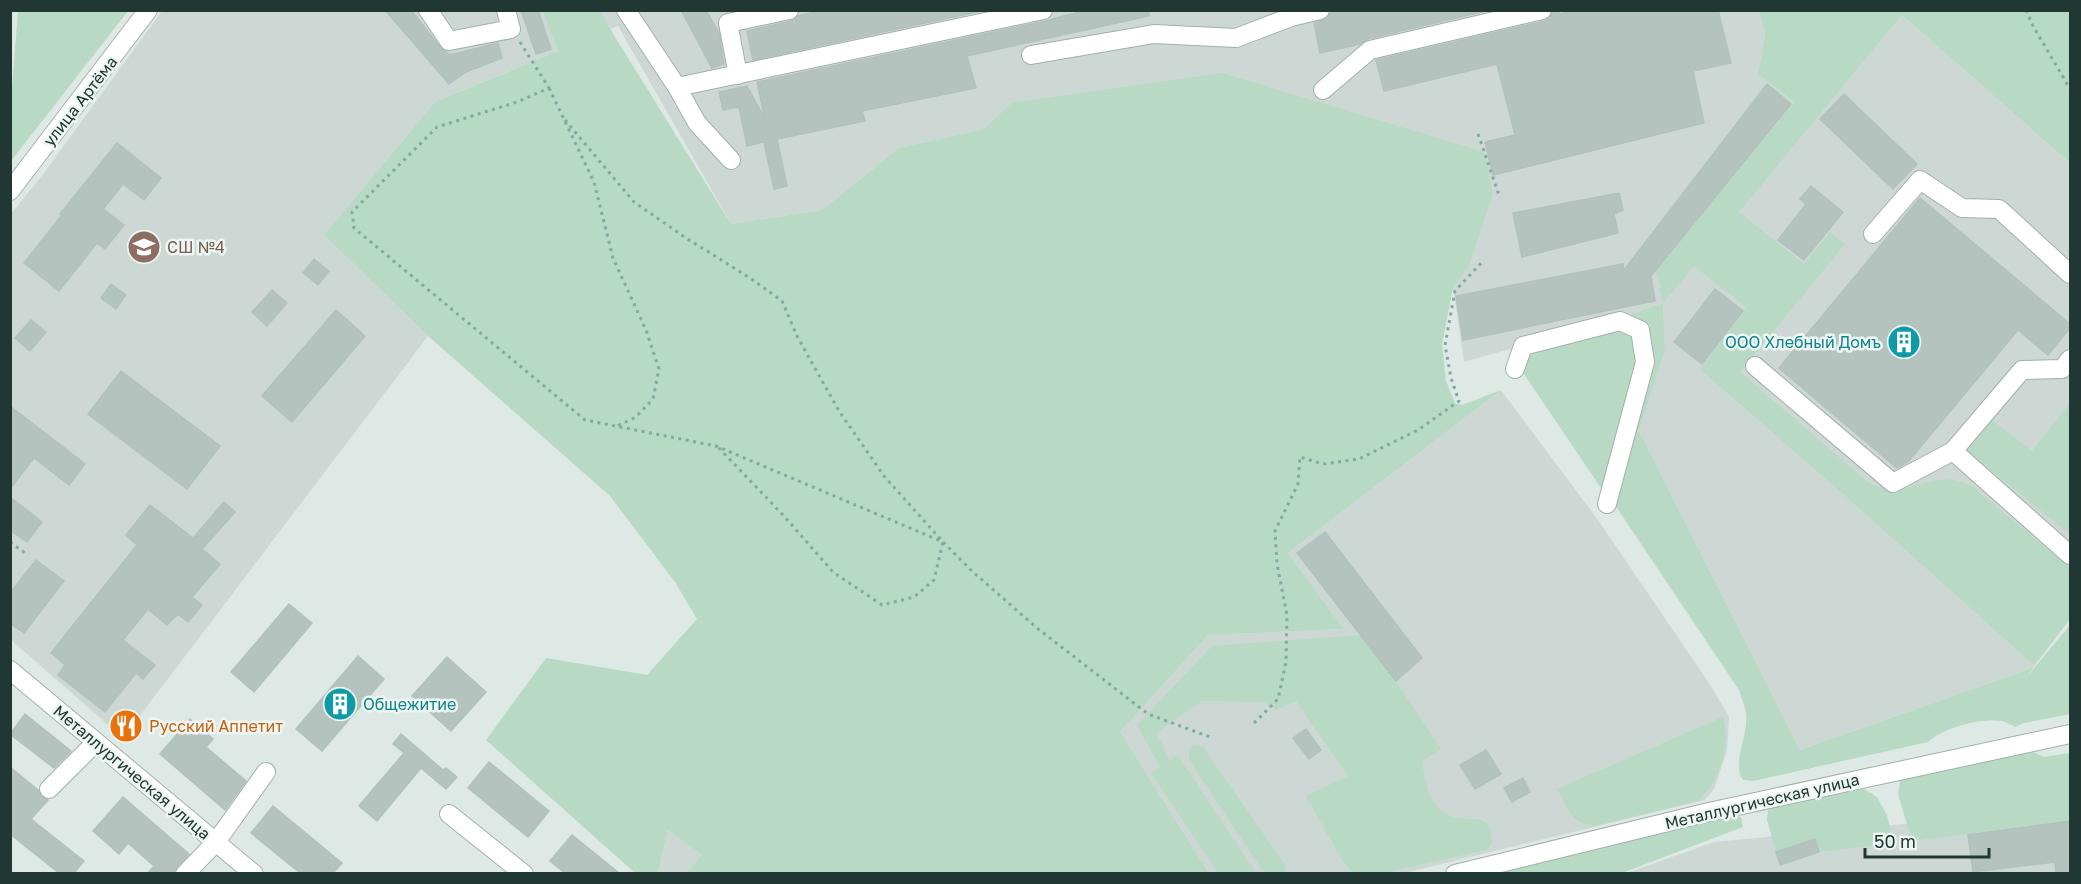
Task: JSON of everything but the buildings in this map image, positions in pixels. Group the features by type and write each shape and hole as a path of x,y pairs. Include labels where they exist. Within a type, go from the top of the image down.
{"street":[{"name":"улица Артёма","path":"10,191 148,10"},
{"path":"428,10 449,41 511,28 506,10"},
{"path":"626,10 677,87 697,123 731,160"},
{"path":"738,75 725,17 789,10"},
{"path":"677,87 1043,10"},
{"path":"1031,55 1154,34 1236,38 1291,17 1320,10"},
{"path":"1323,90 1370,50 1542,10"},
{"path":"1873,234 1920,180 1962,208 1999,209 2070,274"},
{"path":"1515,369 1523,346 1620,321 1640,330 1645,362 1607,504"},
{"path":"1755,366 1893,483 1953,451 2022,370 2062,369 2070,359"},
{"path":"1953,451 2070,555"},
{"name":"Металлургическая улица","path":"10,670 254,873"},
{"name":"Металлургическая улица","path":"1455,873 1709,812 2070,734"},
{"path":"49,789 96,742"},
{"path":"184,873 216,842 266,772"},
{"path":"449,814 523,873"}],"path":[{"path":"2026,10 2070,89"},
{"path":"511,28 549,87 594,182 613,258 646,330 659,369 653,399 636,417 615,427"},
{"path":"549,87 517,102 437,127 352,212 354,228 585,420 716,446 943,542"},
{"path":"565,120 634,202 750,278 782,302 797,336 839,411 884,476 973,572 1037,628 1148,714 1210,737"},
{"path":"1478,134 1500,198"},
{"path":"1254,723 1278,699 1286,662 1287,615 1277,564 1275,531 1298,484 1300,457 1323,464 1359,459 1418,430 1459,401 1451,378 1446,345 1455,291 1484,260"},
{"path":"716,446 833,572 882,604 915,597 934,580 943,542"},
{"path":"10,542 25,553"}],"shaded area":[{"path":"162,11 1759,11 1765,34 1758,74 1794,102 1656,271 1663,302 1902,15 2070,163 2070,619 2033,668 1800,750 1639,431 1665,350 1663,303 1624,317 1464,362 1453,288 1469,266 1011,103 984,129 899,148 822,210 731,224 618,26 435,102 324,235 428,336 123,738 11,640 11,214 44,173"},
{"path":"1501,390 1598,520 1711,686 1729,717 1727,751 1714,789 1705,800 1401,874 1209,873 1120,732 1208,635 1344,629 1288,553"},
{"path":"2070,808 2070,873 1624,874 1714,842"},
{"path":"668,830 702,855 688,871 690,873 658,874"}],"green space":[{"path":"18,11 128,11 11,161 11,102"},
{"path":"543,11 599,11 731,224 822,210 899,148 984,129 1011,103 1222,73 1484,152 1493,193 1469,266 1453,288 1442,344 1446,381 1455,403 1462,405 1501,390 1288,553 1344,629 1208,635 1120,732 1209,873 690,873 688,871 702,855 668,830 658,873 635,873 486,740 546,658 647,675 697,619 675,582 610,496 428,336 324,235 435,102 558,51"},
{"path":"1759,11 2070,11 2070,163 1902,15 1739,212 1804,264 1830,232 1845,244 1740,372 1870,484 1891,489 1942,479 1961,482 1973,487 2070,568 2070,619 2034,665 1700,369 1747,308 1694,266 1663,303 1656,271 1794,102 1758,74 1765,34"},
{"path":"1663,303 1665,350 1639,431 1800,750 2033,668 2025,679 2070,625 2070,714 2024,723 2015,727 2002,721 1973,722 1943,732 1928,742 1753,781 1743,780 1739,757 1745,731 1746,713 1739,690 1613,502 1650,353 1650,325 1624,317"},
{"path":"1620,330 1630,333 1635,338 1640,363 1605,494 1522,371 1528,350"},
{"path":"2070,403 2070,534 1967,451 1992,420 2032,451"},
{"path":"1360,635 1396,681 1441,749 1422,761 1431,798 1446,814 1483,821 1491,832 1492,844 1486,850 1383,873 1353,873 1342,860 1306,796 1348,776 1296,701 1276,710 1264,702 1202,701 1156,733 1170,760 1178,755 1256,873 1218,873 1151,773 1160,767 1137,725 1212,646"},
{"path":"1723,717 1726,740 1722,762 1712,784 1698,801 1594,826 1575,818 1557,789"},
{"path":"1194,745 1203,747 1285,865 1286,873 1264,873 1189,760 1189,748"},
{"path":"2030,751 2044,757 2070,753 2070,821 1912,841 1898,794 1900,780"},
{"path":"1864,789 1877,797 1887,815 1894,843 1819,852 1814,839 1776,852 1767,820 1768,810 1777,806"},
{"path":"1732,815 1741,817 1743,827 1622,873 1489,874"}],"place":[{"name":"СШ №4","path":"144,247"},
{"name":"ООО Хлебный Домъ","path":"1904,342"},
{"name":"Общежитие","path":"340,704"},
{"name":"Русский Аппетит","path":"126,726"}]}
